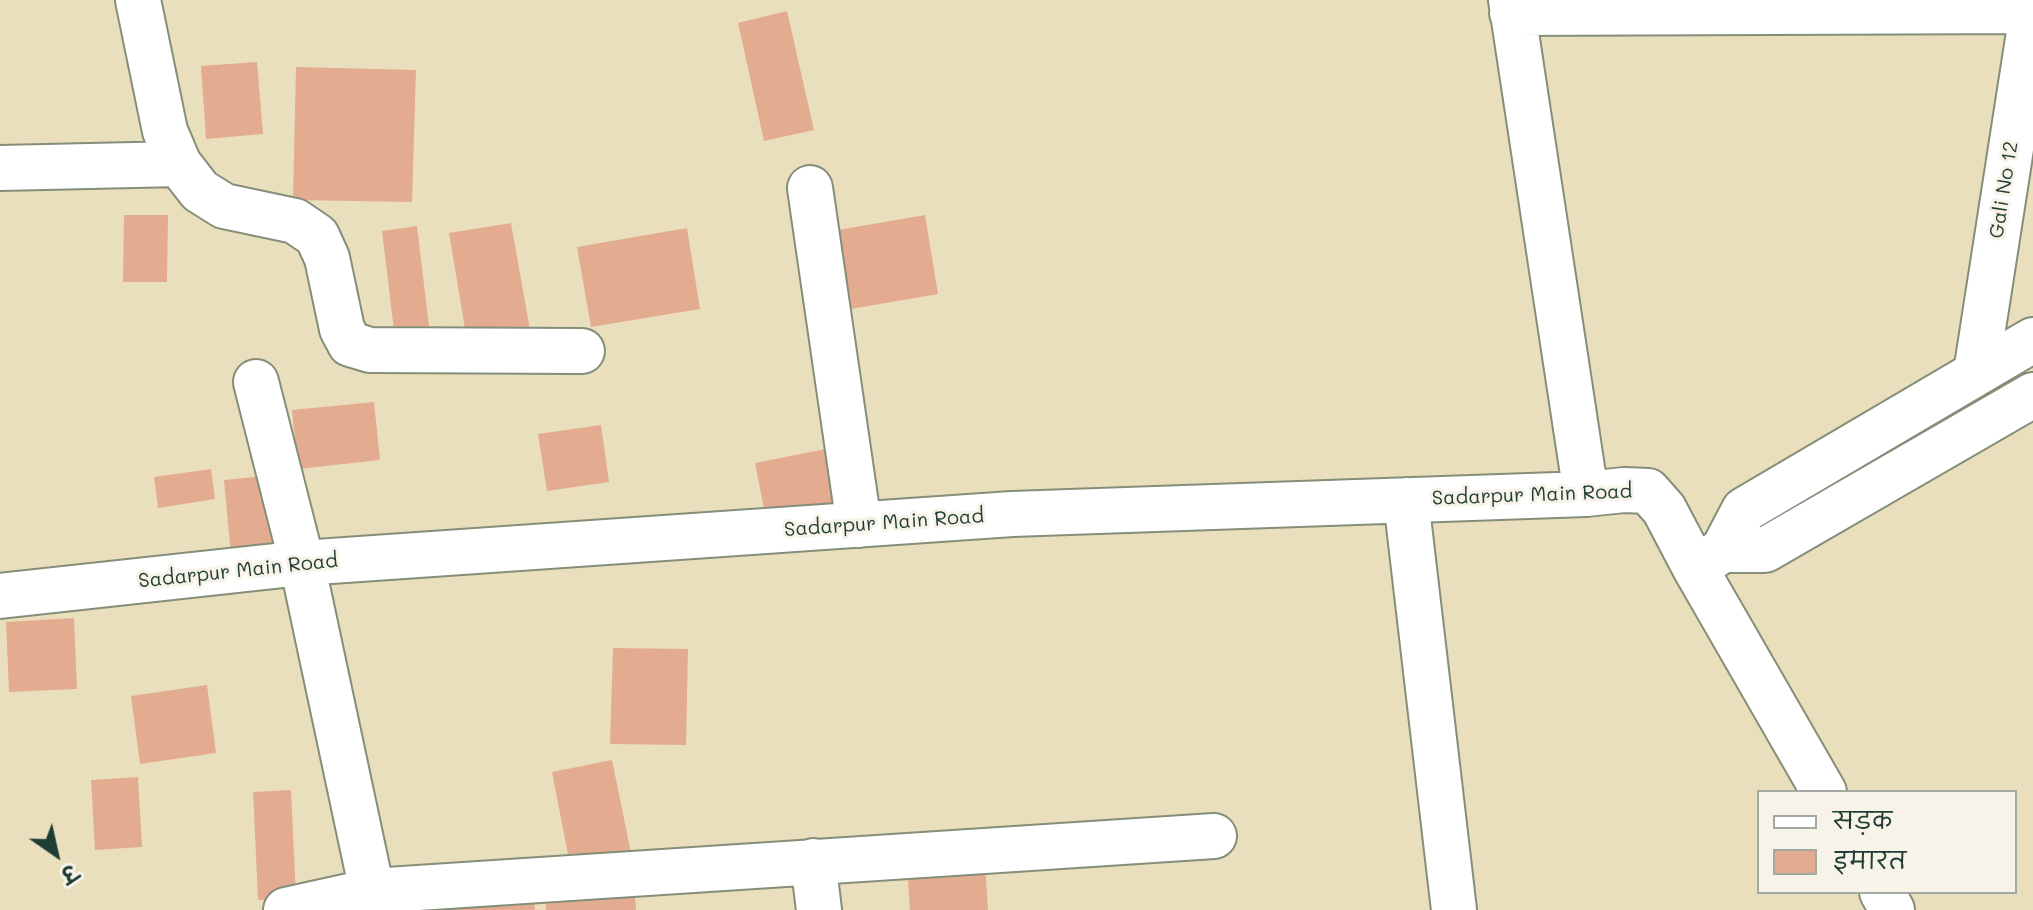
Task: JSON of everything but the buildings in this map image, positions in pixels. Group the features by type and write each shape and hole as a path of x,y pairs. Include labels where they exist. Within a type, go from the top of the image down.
{"street":[{"path":"138,0 165,131 179,164 200,191 224,206 295,221 317,236 327,258 342,329 350,344 370,350 582,351"},
{"path":"1586,494 1512,6 2032,9"},
{"name":"Gali No 12","path":"2002,358 2032,9"},
{"path":"0,168 179,164"},
{"path":"810,188 859,525"},
{"path":"2002,358 2029,408 1765,550 1709,559 1744,510 2002,358"},
{"path":"256,382 302,563 372,891"},
{"name":"Sadarpur Main Road","path":"0,596 302,563 1012,514 1586,494 1624,490 1648,491 1709,559"},
{"path":"1406,500 1454,910"},
{"path":"1709,559 1823,790"},
{"path":"286,910 372,891 1214,836"},
{"path":"813,861 819,910"}]}
